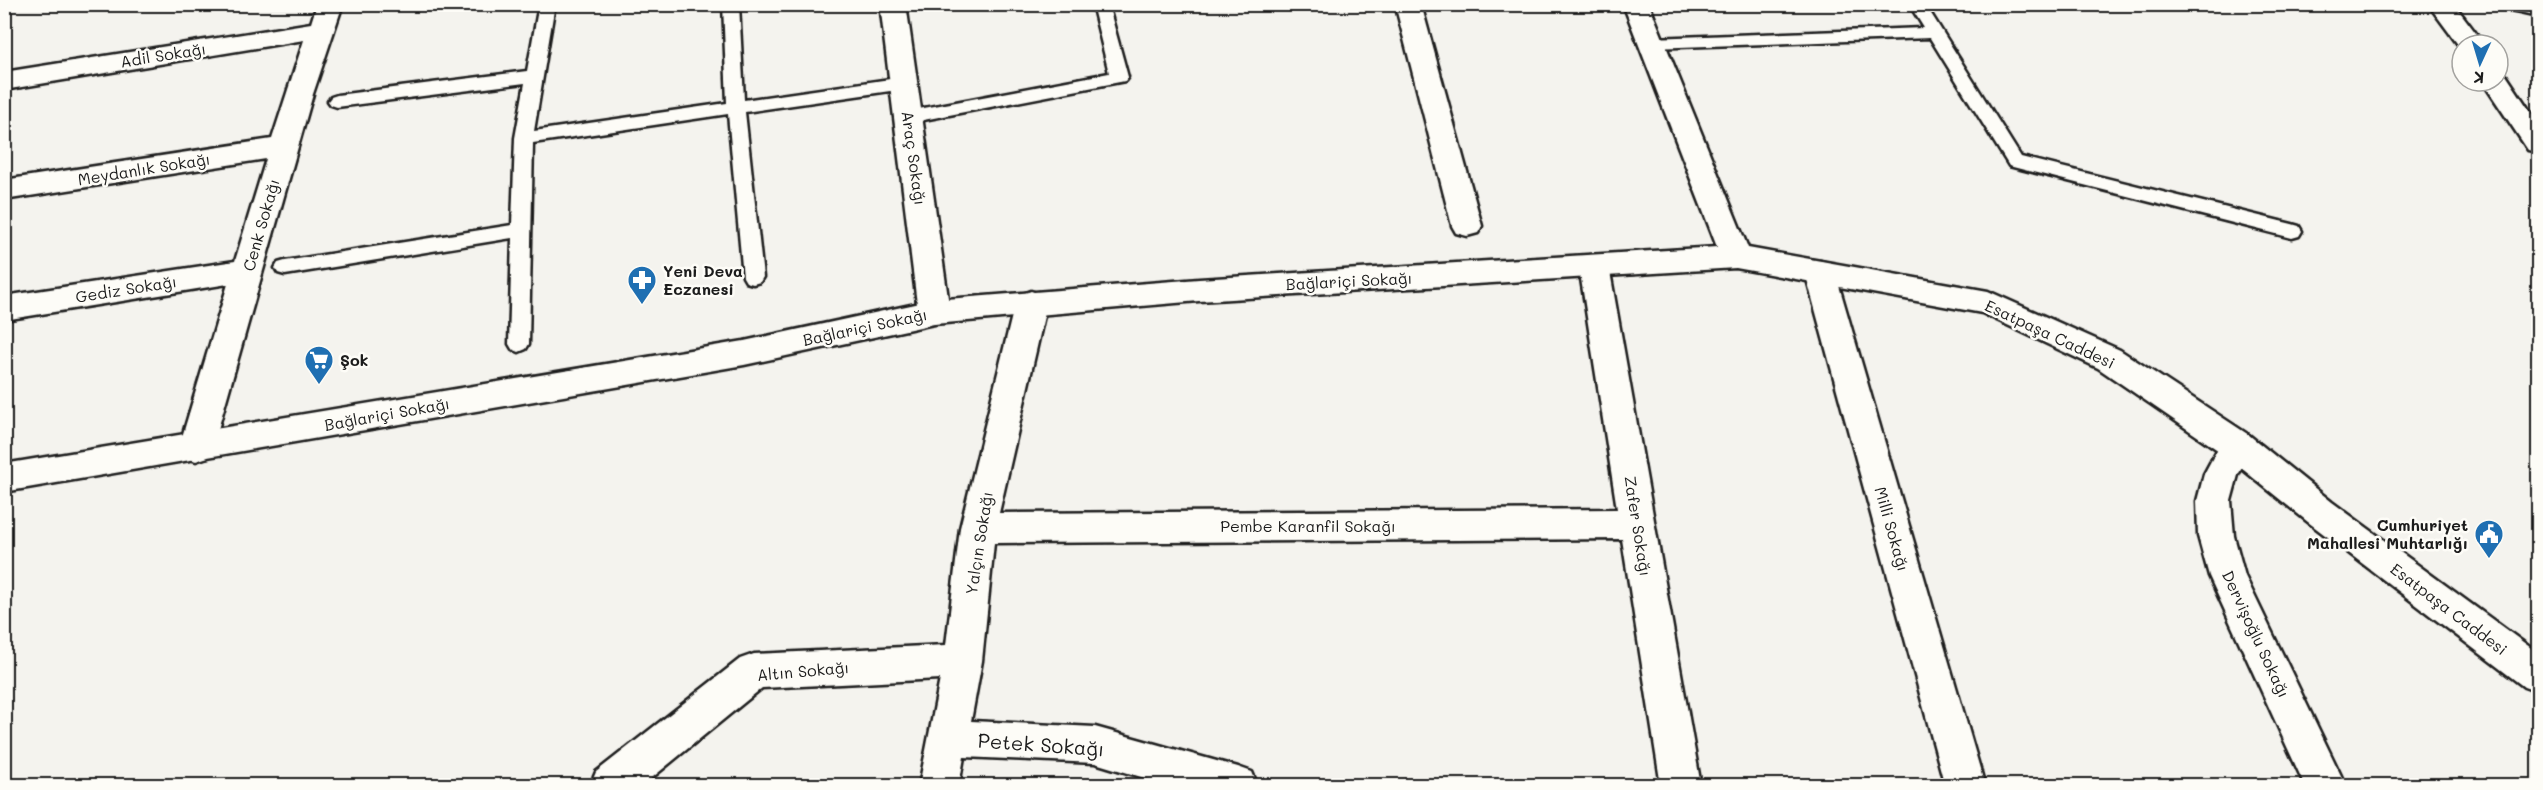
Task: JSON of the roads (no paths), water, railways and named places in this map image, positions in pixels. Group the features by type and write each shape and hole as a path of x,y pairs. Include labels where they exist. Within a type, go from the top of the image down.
{"street":[{"name":"Araç Sokağı","path":"893,4 934,312"},
{"path":"1408,4 1467,226"},
{"path":"1636,4 1736,257"},
{"path":"2440,4 2463,33"},
{"path":"2515,4 2538,8"},
{"name":"Adil Sokağı","path":"4,81 326,17"},
{"name":"Cenk Sokağı","path":"196,447 299,94 326,17"},
{"path":"2504,93 2538,143"},
{"name":"Meydanlık Sokağı","path":"4,190 284,147"},
{"name":"Bağlariçi Sokağı","path":"4,478 744,353 934,312 1199,290 1736,257"},
{"name":"Esatpaşa Caddesi","path":"1736,257 1988,303 2109,359 2237,445 2320,512 2538,675"},
{"name":"Zafer Sokağı","path":"1594,266 1681,786"},
{"name":"Gediz Sokağı","path":"4,308 248,270"},
{"name":"Milli Sokağı","path":"1820,272 1965,786"},
{"name":"Yalçın Sokağı","path":"939,786 963,661 978,528 1031,303"},
{"name":"Dervişoğlu Sokağı","path":"2237,445 2221,474 2214,501 2216,536 2228,576 2326,786"},
{"name":"Pembe Karanfil Sokağı","path":"978,528 1637,524"},
{"name":"Altın Sokağı","path":"610,786 754,671 963,661"},
{"name":"Petek Sokağı","path":"948,738 1095,745 1238,786"}],"lane":[{"path":"519,344 524,138 547,4"},
{"path":"731,4 736,108 753,277"},
{"path":"908,117 1119,77 1100,4"},
{"path":"1917,4 2015,162 2292,231"},
{"path":"1651,44 1933,33"},
{"path":"337,101 534,76"},
{"path":"524,138 904,83"},
{"path":"285,268 522,230"}],"place":[{"name":"Yeni Deva Eczanesi","path":"642,306"},
{"name":"Şok","path":"319,386"},
{"name":"Cumhuriyet Mahallesi Muhtarlığı","path":"2489,560"}]}
